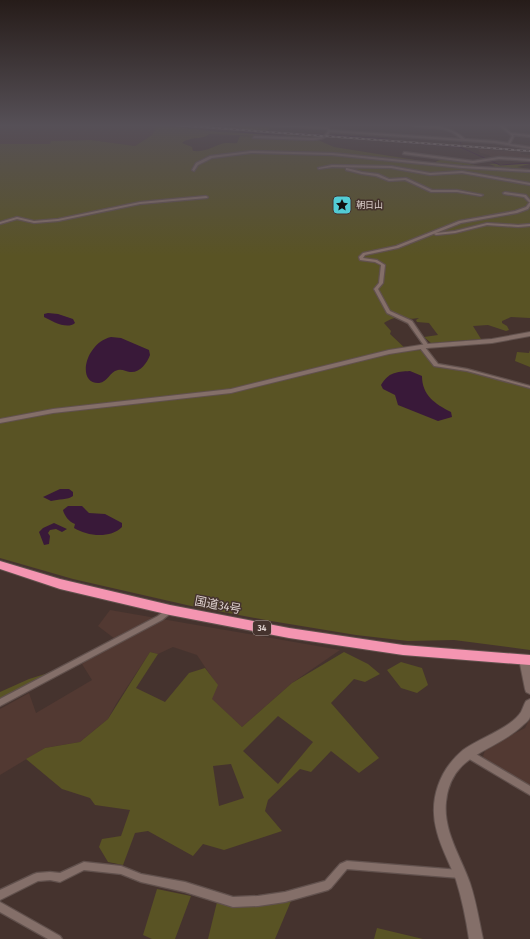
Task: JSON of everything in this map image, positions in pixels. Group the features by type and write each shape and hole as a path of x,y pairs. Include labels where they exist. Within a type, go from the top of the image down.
{"highway":[{"name":"国道34号","path":"0,565 60,584 170,610 289,633 403,650 527,659"}],"street":[{"path":"344,169 349,169 362,174 377,175 389,180 405,179 431,191 457,191 481,195"},
{"path":"406,169 430,174 462,172 530,184"},
{"path":"493,169 530,171"},
{"path":"505,193 525,196 530,203 527,208 516,212 460,222 396,248 364,254 361,259 376,261 383,265 381,283 376,289 378,294 388,312 410,322 436,365 467,370 530,387"},
{"path":"0,223 17,218 34,222 58,220 140,203 206,197"},
{"path":"431,234 455,232 487,224 518,226 530,225"},
{"path":"0,421 53,411 231,391 389,352 424,347 492,341 530,334"},
{"path":"0,703 154,621 170,610"},
{"path":"527,659 530,689"},
{"path":"476,939 471,909 460,874 444,838 439,816 440,800 443,787 449,773 458,760 521,721 529,710 530,704"},
{"path":"468,753 530,791"},
{"path":"0,895 37,877 50,876 60,878 84,866 121,870 141,878 185,887 233,902 258,901 285,897 328,885 343,867 347,865 460,874"},
{"path":"0,907 57,939"}],"shaded area":[{"path":"0,169 530,169 530,318 511,317 502,321 502,323 507,326 509,330 506,331 488,325 473,326 481,339 431,343 424,337 438,335 429,323 417,322 416,320 419,318 393,318 384,323 391,331 390,334 408,351 421,350 437,367 472,372 530,388 530,650 454,640 408,641 356,635 271,621 191,606 73,579 0,558"},
{"path":"44,314 58,314 73,319 75,323 68,326 51,321 44,317"},
{"path":"111,337 121,338 149,350 149,358 143,367 137,371 130,372 118,370 102,382 92,382 88,377 86,370 90,354 102,341"},
{"path":"530,350 530,367 515,361 517,352 529,353"},
{"path":"410,371 422,376 424,389 427,394 440,406 451,412 452,417 438,421 398,405 395,395 383,389 381,385 390,375 397,372"},
{"path":"60,489 69,489 73,492 73,496 66,499 51,501 43,497"},
{"path":"68,506 82,506 89,513 105,514 122,523 122,527 117,531 105,535 79,531 74,528 75,524 64,514 63,510"},
{"path":"54,523 67,529 62,532 56,529 50,530 48,533 50,536 49,544 44,545 39,532 43,528"},
{"path":"110,610 340,650 292,683 242,727 211,699 217,685 197,655 173,647 158,654 150,652 108,719 80,742 45,748 0,775 0,709 29,693 36,713 92,680 82,664 115,639 98,626"},
{"path":"150,652 158,654 136,688 165,702 189,673 205,668 218,685 212,699 242,727 292,683 344,652 368,664 380,674 365,682 354,679 331,703 379,758 359,773 331,751 311,772 300,769 268,800 265,811 282,831 224,850 203,844 193,856 148,831 135,833 123,865 108,862 99,847 102,839 121,836 130,810 95,805 90,798 62,789 26,759 45,748 80,742 108,719","holes":["278,716 313,742 278,784 243,751","231,764 244,798 219,806 213,766"]},
{"path":"401,662 422,668 428,685 417,693 401,688 387,670"},
{"path":"58,670 0,701 0,692 29,679"},
{"path":"530,718 530,789 485,763 483,756 486,748 525,728"},
{"path":"157,889 191,896 175,939 152,939 143,935"},
{"path":"291,901 275,939 208,939 217,902 230,905"},
{"path":"377,928 423,939 374,939"}],"place":[{"name":"朝日山","path":"342,205"}]}
